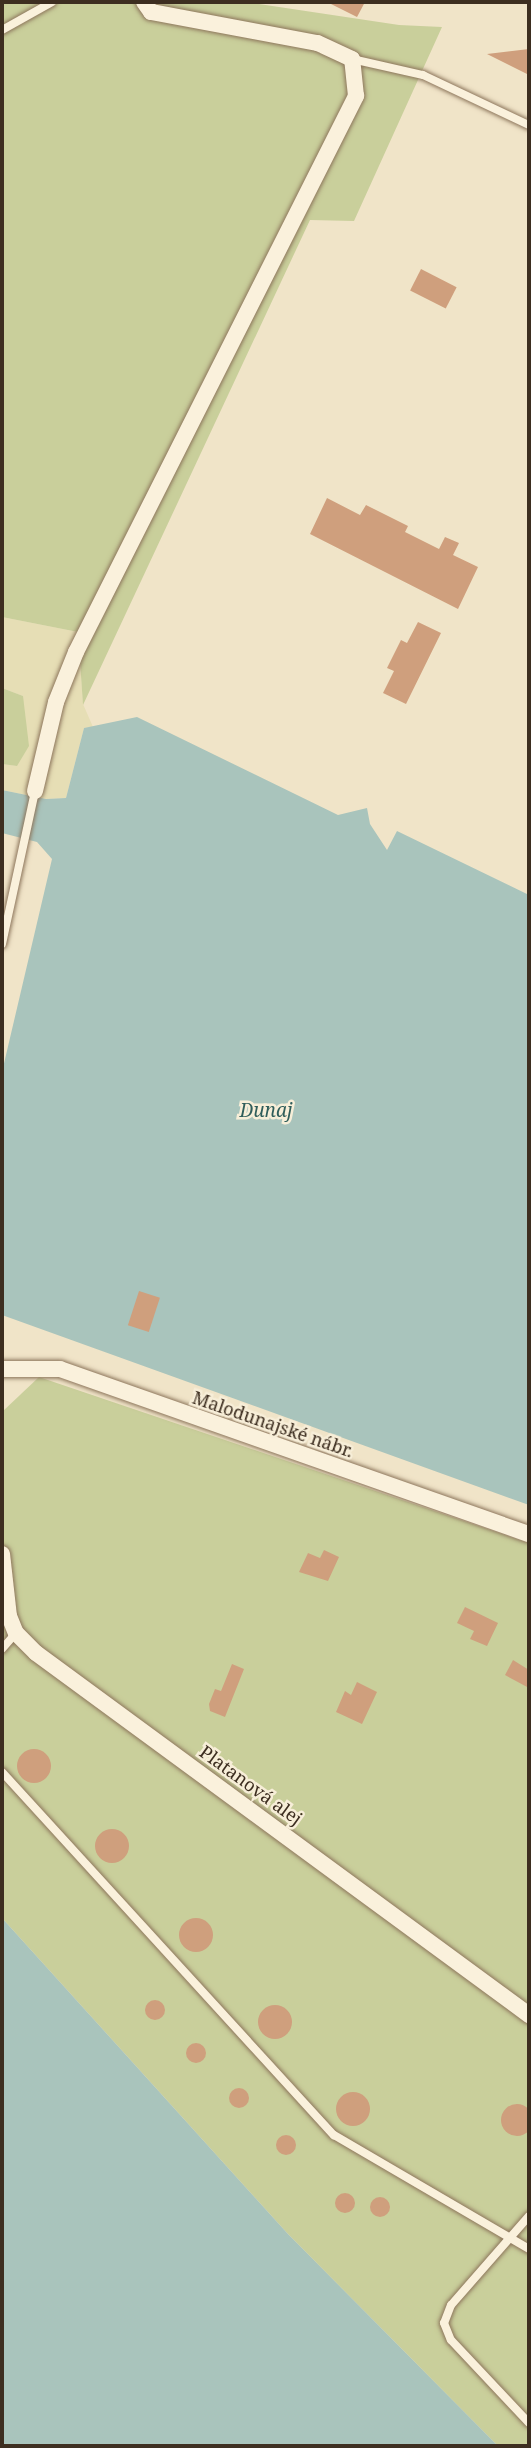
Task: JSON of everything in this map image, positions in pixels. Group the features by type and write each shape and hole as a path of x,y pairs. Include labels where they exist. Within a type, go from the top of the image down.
{"street":[{"path":"35,791 56,702 76,652 356,96 352,59 317,43 151,12 144,2"},
{"name":"Malodunajské nábr.","path":"2,1369 60,1368 529,1534"},
{"name":"Platanová alej","path":"2,1554 5,1600 16,1633 36,1653 529,2015"}],"lane":[{"path":"2,30 52,2"},
{"path":"352,59 423,75 529,125"},
{"path":"2,944 35,791"},
{"path":"2,1649 16,1633"},
{"path":"2,1772 334,2135 529,2249"},
{"path":"529,2216 451,2305 444,2323 451,2340 529,2423"}],"shaded area":[{"path":"2,617 78,632 83,704 93,727 84,728 66,798 46,799 2,790 2,764 17,766 23,696 2,688"}],"green space":[{"path":"2,2 246,2 399,25 442,27 354,221 310,220 83,705 78,632 2,617"},
{"path":"2,688 23,696 29,746 17,766 2,764"},
{"path":"39,1377 529,1543 529,2446 498,2446 288,2234 2,1918 2,1412"}],"water":[{"name":"Dunaj","path":"137,717 338,815 367,808 370,824 387,850 397,831 529,895 529,1505 2,1315 2,1072 52,859 37,842 2,833 2,790 46,799 66,798 84,728"},
{"path":"2,1918 288,2234 498,2446 2,2446"}],"building":[{"path":"327,2 365,2 357,17"},
{"path":"529,49 529,75 487,54"},
{"path":"421,269 457,287 446,309 410,290"},
{"path":"327,498 360,515 366,505 408,526 405,532 439,549 445,537 459,543 453,555 478,567 458,609 310,534"},
{"path":"418,622 441,633 406,704 383,693 394,671 387,668 401,640 407,643"},
{"path":"139,1291 160,1298 149,1332 128,1325"},
{"path":"324,1550 339,1557 328,1581 299,1572 308,1553 320,1558"},
{"path":"465,1607 498,1623 487,1646 470,1639 474,1631 457,1623"},
{"path":"513,1660 529,1670 529,1688 505,1675"},
{"path":"232,1664 244,1669 225,1717 210,1711 209,1704 215,1689 221,1691"},
{"path":"357,1682 377,1692 362,1724 336,1712 345,1691 351,1695"},
{"path":"34,1749 46,1754 51,1766 46,1778 34,1783 22,1778 17,1766 22,1754"},
{"path":"112,1829 124,1834 129,1846 124,1858 112,1863 100,1858 95,1846 100,1834"},
{"path":"196,1918 208,1923 213,1935 208,1947 196,1952 184,1947 179,1935 184,1923"},
{"path":"155,2000 162,2003 165,2010 162,2017 155,2020 148,2017 145,2010 148,2003"},
{"path":"275,2005 287,2010 292,2022 287,2034 275,2039 263,2034 258,2022 263,2010"},
{"path":"196,2043 203,2046 206,2053 203,2060 196,2063 189,2060 186,2053 189,2046"},
{"path":"239,2088 246,2091 249,2098 246,2105 239,2108 232,2105 229,2098 232,2091"},
{"path":"353,2092 365,2097 370,2109 365,2121 353,2126 341,2121 336,2109 341,2097"},
{"path":"517,2104 528,2109 533,2120 528,2131 517,2136 506,2131 501,2120 506,2109"},
{"path":"286,2135 293,2138 296,2145 293,2152 286,2155 279,2152 276,2145 279,2138"},
{"path":"345,2193 352,2196 355,2203 352,2210 345,2213 338,2210 335,2203 338,2196"},
{"path":"380,2197 387,2200 390,2207 387,2214 380,2217 373,2214 370,2207 373,2200"}]}
